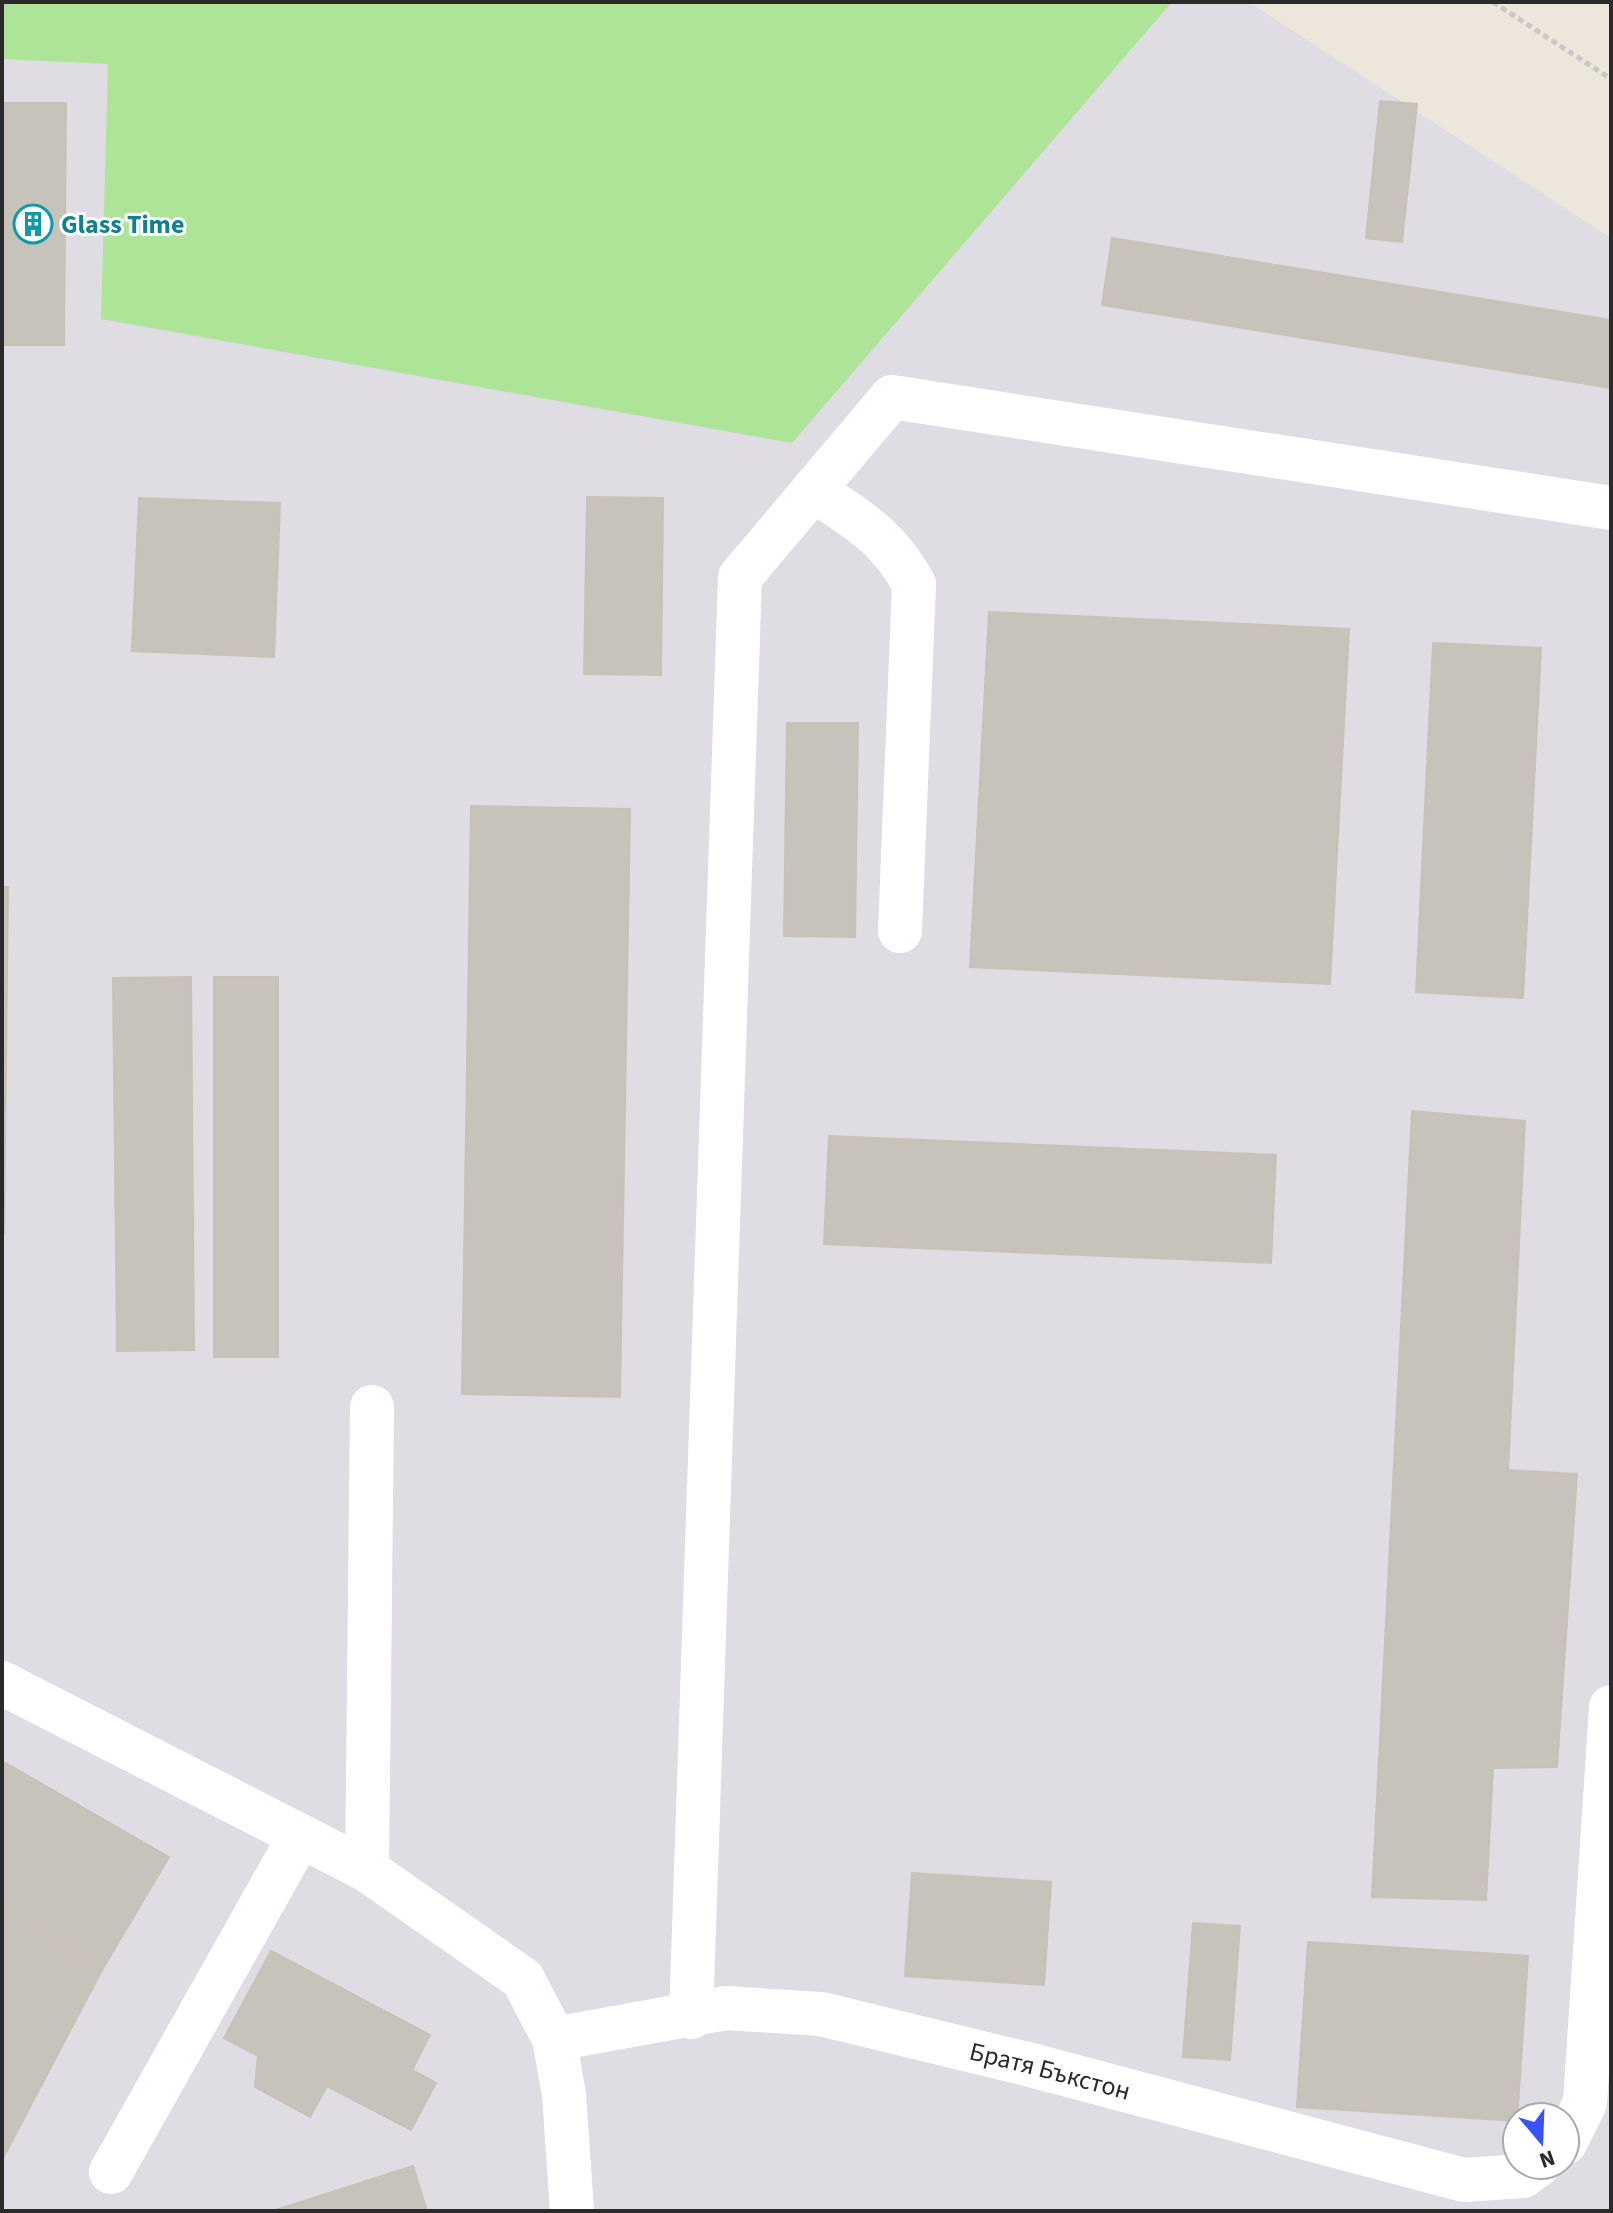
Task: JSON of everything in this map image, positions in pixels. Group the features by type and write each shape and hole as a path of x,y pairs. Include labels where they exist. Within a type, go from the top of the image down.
{"street":[{"path":"691,2017 740,577 892,397 1611,508"},
{"path":"813,490 880,535 899,557 914,584 900,931"},
{"path":"367,1870 372,1407"},
{"path":"2,1683 367,1870 523,1979 554,2039 564,2094 572,2211"},
{"path":"1581,2111 1585,2103 1611,1707"},
{"path":"111,2172 300,1836"},
{"name":"Братя Бъкстон","path":"554,2039 691,2017 726,2008 821,2014 1031,2065 1464,2180 1501,2177"}],"path":[{"path":"1493,2 1611,79"}],"shaded area":[{"path":"1172,2 1249,2 1611,238 1611,2211 2,2211 2,59 108,63 792,442"}],"green space":[{"path":"2,2 1172,2 792,443 101,319 108,64 2,59"}],"building":[{"path":"1380,101 1417,104 1402,242 1366,238"},
{"name":"Glass Time","path":"2,103 66,103 64,345 2,345"},
{"path":"1112,238 1611,320 1611,388 1102,305"},
{"path":"587,497 663,498 661,675 584,674"},
{"path":"139,498 280,503 274,657 132,651"},
{"path":"989,612 1349,629 1330,984 970,967"},
{"path":"1433,643 1541,648 1523,998 1416,992"},
{"path":"787,723 858,723 855,937 784,936"},
{"path":"471,806 630,809 620,1397 462,1394"},
{"path":"2,887 8,887 4,1234 2,1234"},
{"path":"191,977 194,1350 117,1351 113,978"},
{"path":"214,977 278,977 278,1357 214,1357"},
{"path":"1412,1111 1525,1121 1508,1470 1577,1474 1557,1767 1493,1768 1486,1900 1372,1897"},
{"path":"829,1136 1276,1155 1271,1263 824,1244"},
{"path":"2,1761 169,1857 102,1970 2,1913"},
{"path":"912,1873 1051,1882 1044,1985 905,1976"},
{"path":"2,1913 102,1970 2,2160"},
{"path":"1193,1923 1240,1926 1230,2060 1183,2057"},
{"path":"1308,1942 1528,1956 1518,2101 1501,2101 1501,2120 1297,2107"},
{"path":"271,1951 430,2035 412,2070 436,2083 411,2130 327,2086 310,2117 255,2087 258,2056 224,2038"},
{"path":"413,2166 427,2211 273,2211"}],"place":[{"name":"Glass Time","path":"33,224"}]}
